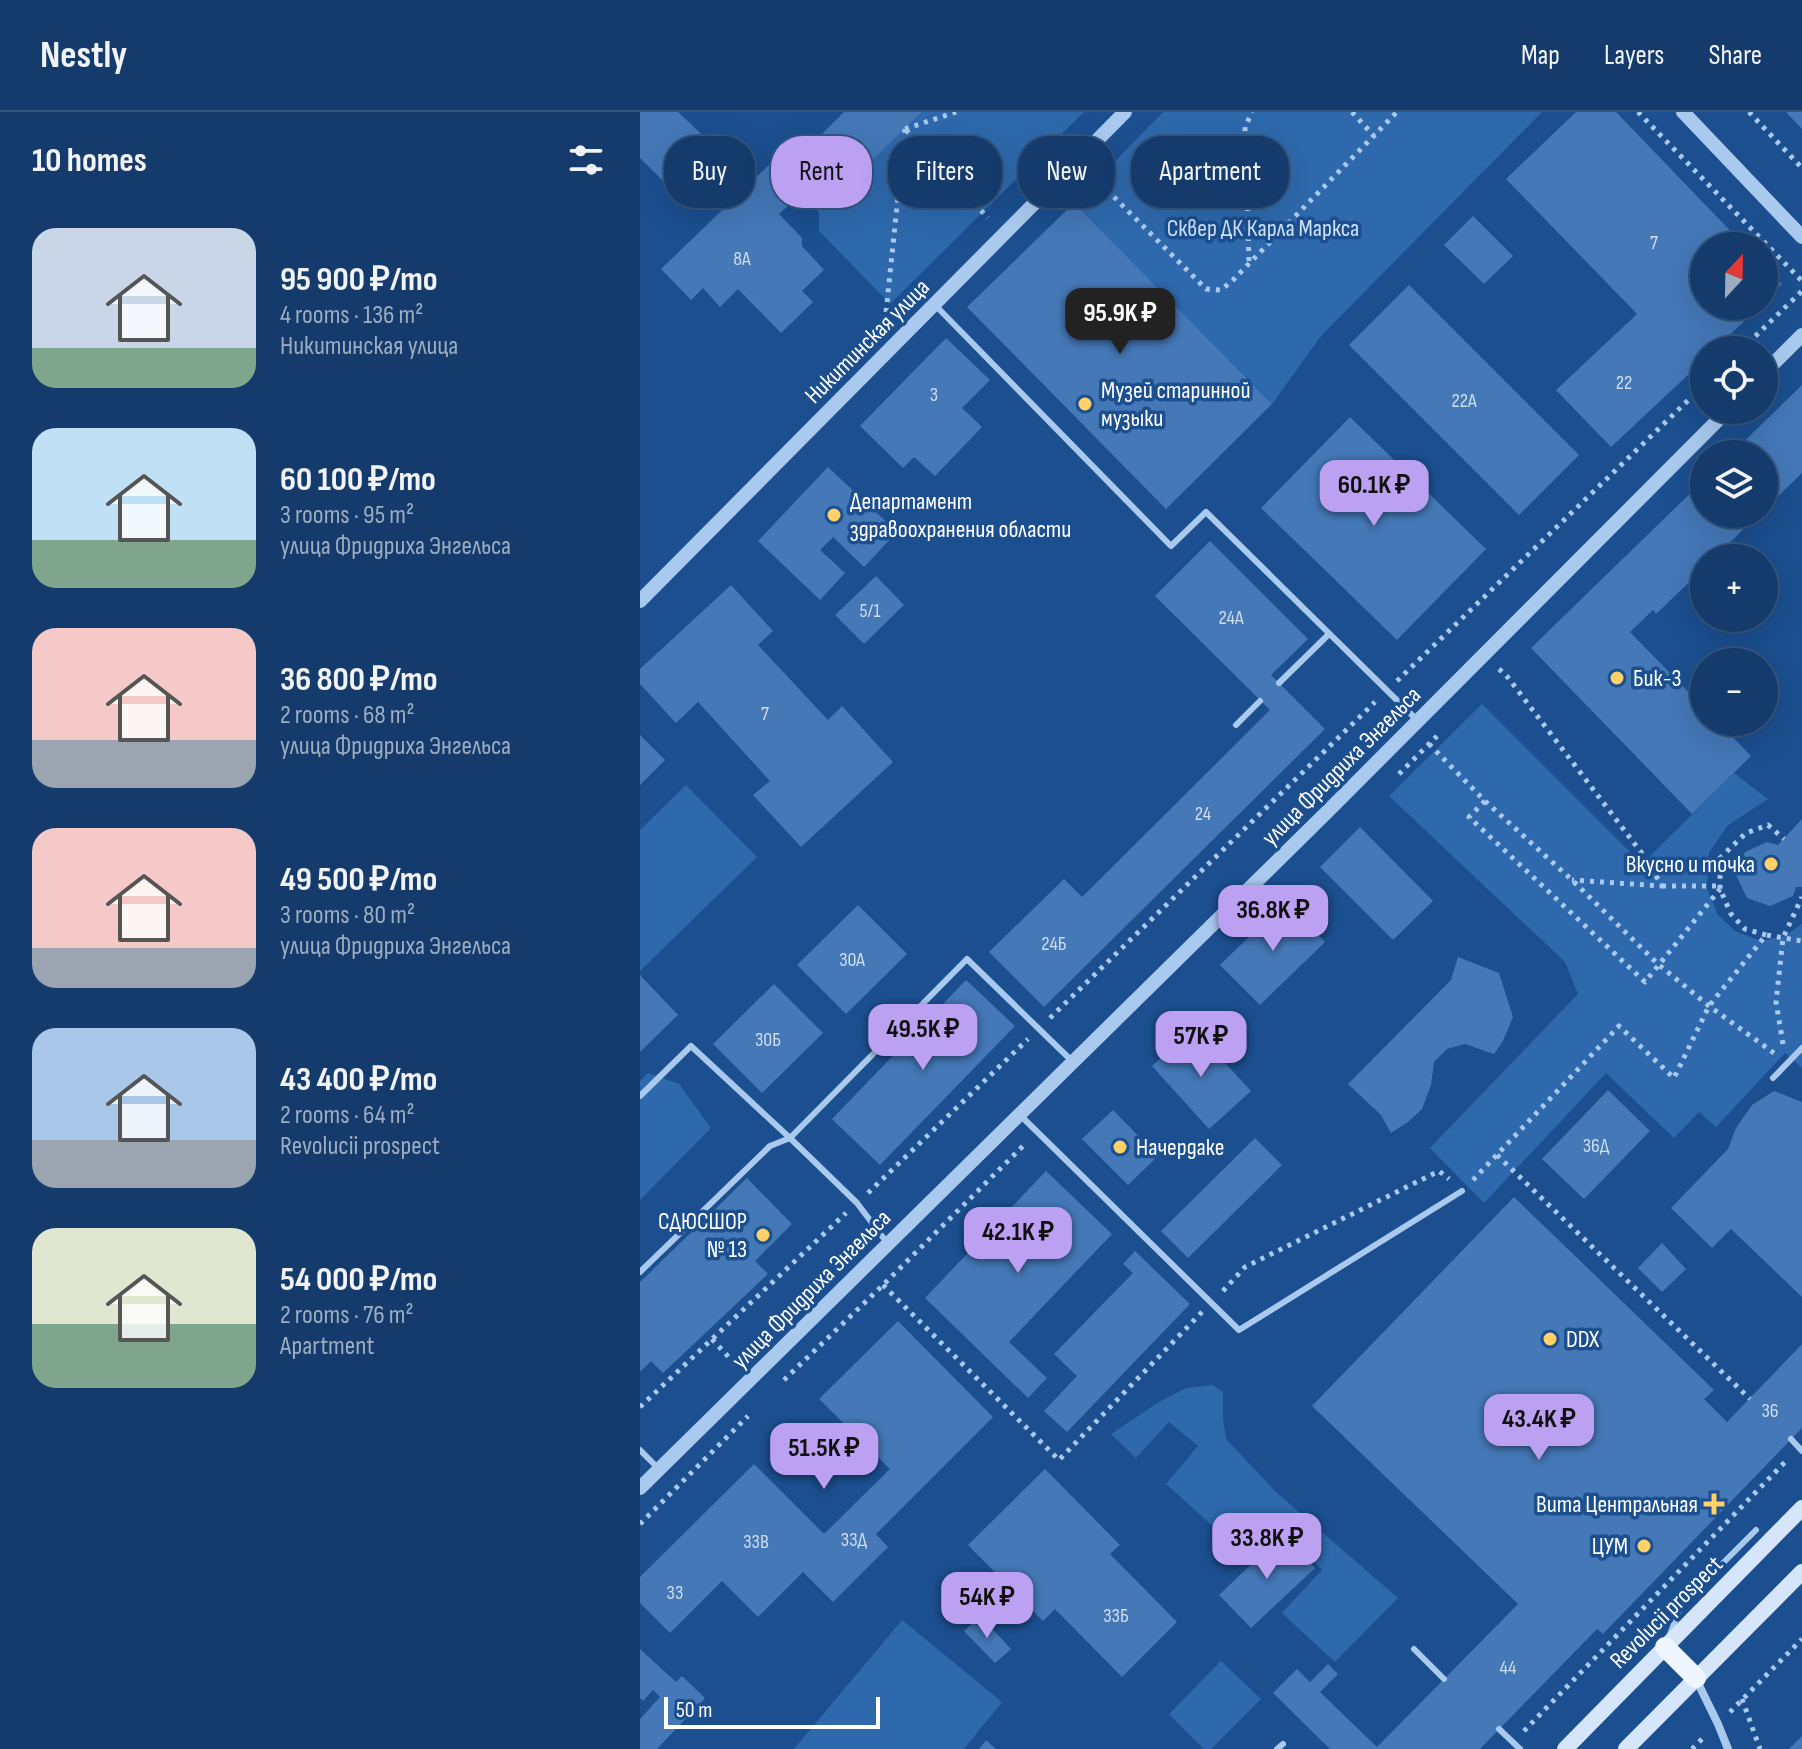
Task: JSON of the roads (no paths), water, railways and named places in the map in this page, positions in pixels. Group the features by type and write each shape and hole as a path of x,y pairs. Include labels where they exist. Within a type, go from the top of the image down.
{"main road":[{"name":"Revolucii prospect","path":"1565,1749 1802,1508"},
{"path":"1626,1749 1802,1572"},
{"path":"1665,1647 1696,1678"}],"street":[{"path":"1683,112 1802,237"},
{"name":"Никитинская улица","path":"640,601 1121,113"},
{"path":"1778,359 1802,335"},
{"name":"улица Фридриха Энгельса","path":"640,1488 1418,721 1714,424"},
{"path":"1696,1678 1728,1749"}],"lane":[{"path":"934,304 1171,546 1206,512 1418,721"},
{"path":"1279,683 1329,634"},
{"path":"1236,725 1260,701"},
{"path":"640,1272 770,1146 790,1138 967,959 1073,1062"},
{"path":"640,1096 691,1046 857,1203 888,1244"},
{"path":"1773,1078 1802,1048"},
{"path":"1020,1115 1239,1330 1462,1191"},
{"path":"1791,1439 1800,1450"},
{"path":"640,1450 659,1469"},
{"path":"1665,1647 1681,1605 1756,1530"},
{"path":"1414,1649 1444,1679"},
{"path":"1499,1729 1520,1749"}],"place":[{"name":"Музей старинной музыки","path":"1085,404"},
{"name":"Департамент здравоохранения области","path":"834,515"},
{"name":"Бик-3","path":"1617,678"},
{"name":"Вкусно и точка","path":"1771,864"},
{"name":"Начердаке","path":"1120,1147"},
{"name":"СДЮСШОР № 13","path":"763,1235"},
{"name":"DDX","path":"1550,1339"},
{"name":"Вита Центральная","path":"1714,1504"},
{"name":"ЦУМ","path":"1644,1546"}],"park label":[{"name":"Сквер ДК Карла Маркса","path":"1263,228"}]}
